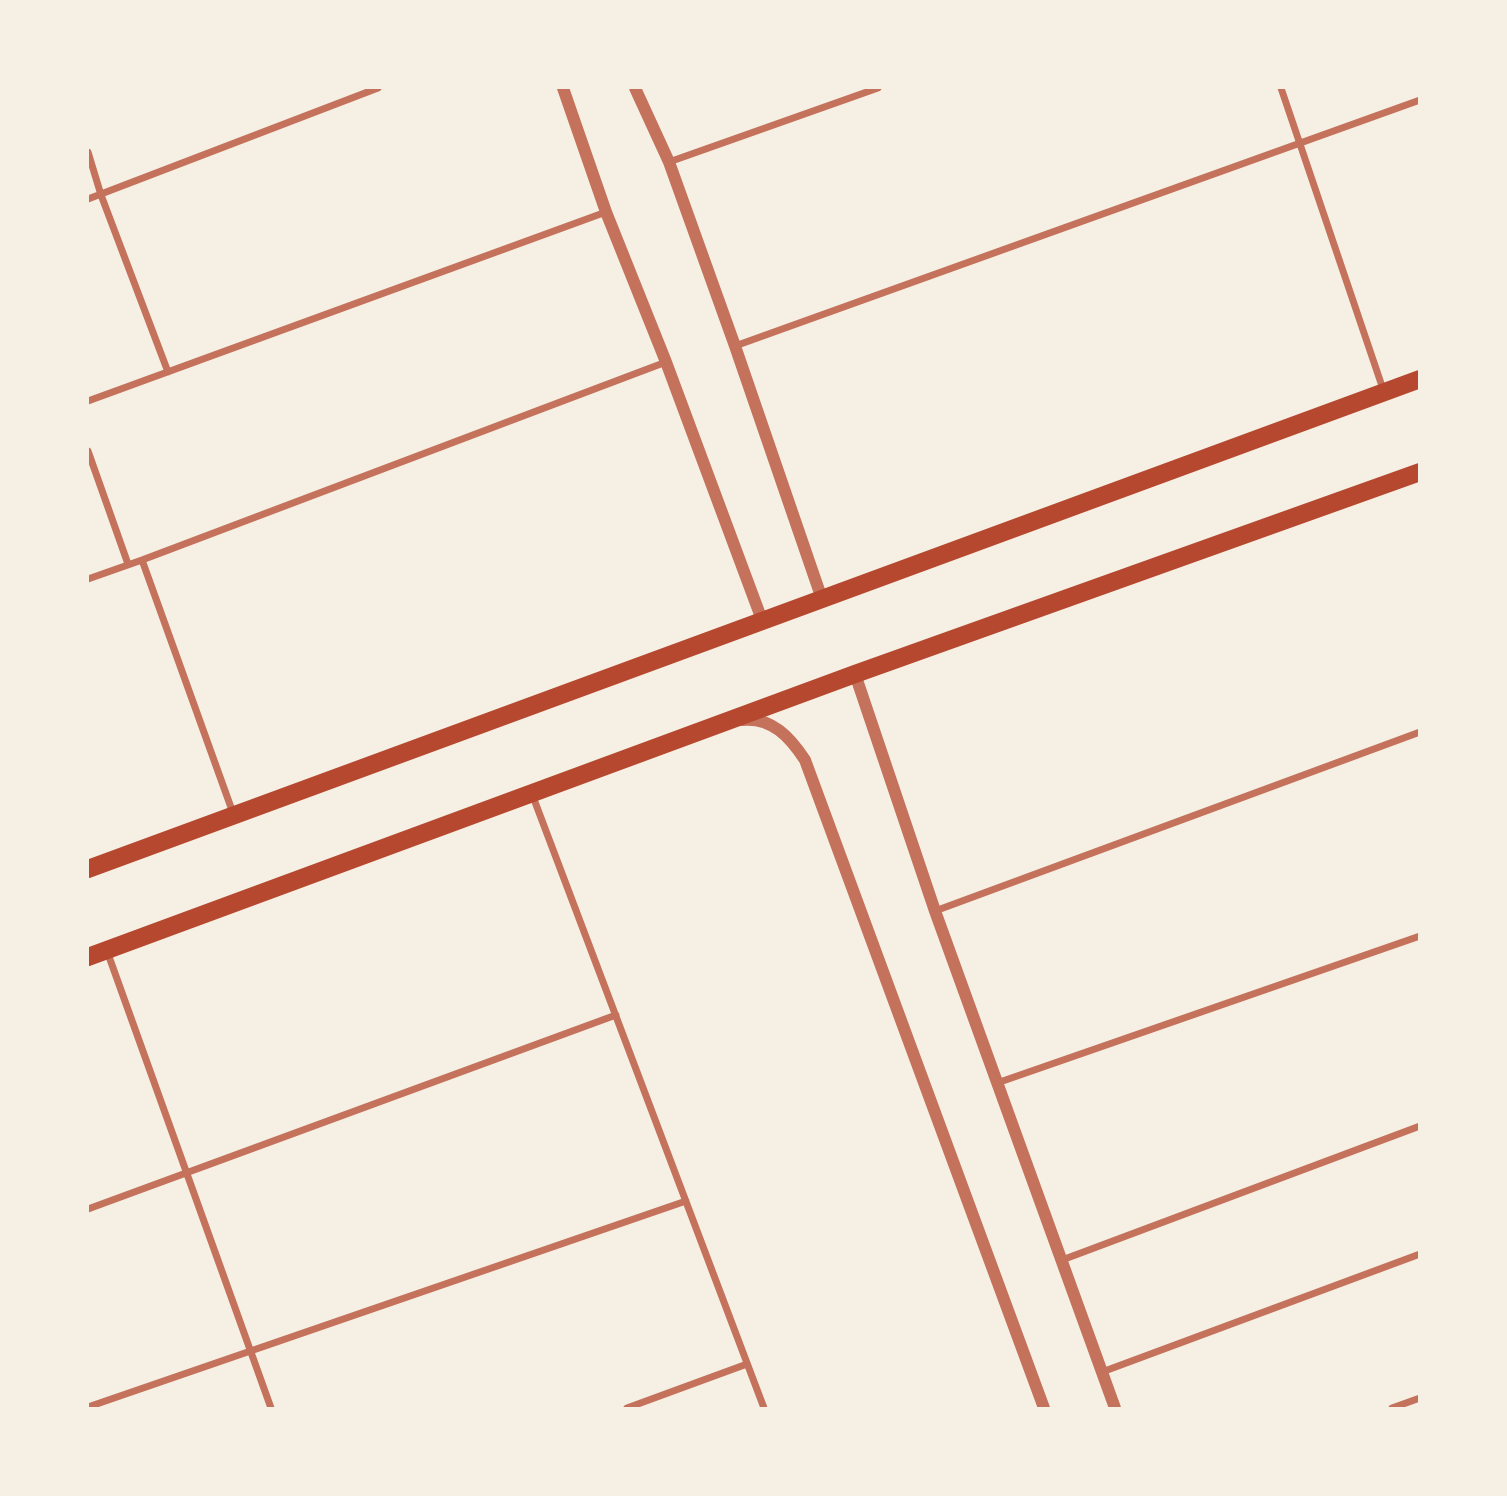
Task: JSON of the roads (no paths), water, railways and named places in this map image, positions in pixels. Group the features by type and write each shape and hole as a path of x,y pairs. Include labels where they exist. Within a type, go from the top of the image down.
{"main road":[{"path":"88,869 1419,379"},
{"path":"88,957 855,674 1419,472"}],"street":[{"path":"88,200 378,88"},
{"path":"563,88 606,212 666,362 762,620"},
{"path":"635,88 669,162 822,598"},
{"path":"669,162 878,88"},
{"path":"1282,88 1384,392"},
{"path":"735,346 1419,100"},
{"path":"88,152 101,195 169,372"},
{"path":"88,401 606,212"},
{"path":"88,579 666,362"},
{"path":"88,451 128,564"},
{"path":"142,560 234,815"},
{"path":"855,674 935,911 1115,1409"},
{"path":"728,721 755,719 771,724 785,734 805,760 1044,1409"},
{"path":"935,911 1419,732"},
{"path":"531,794 764,1409"},
{"path":"998,1083 1419,936"},
{"path":"107,951 271,1409"},
{"path":"88,1209 616,1016"},
{"path":"1062,1260 1419,1126"},
{"path":"88,1407 686,1201"},
{"path":"1102,1372 1419,1254"},
{"path":"627,1409 747,1364"},
{"path":"1392,1409 1419,1398"}]}
